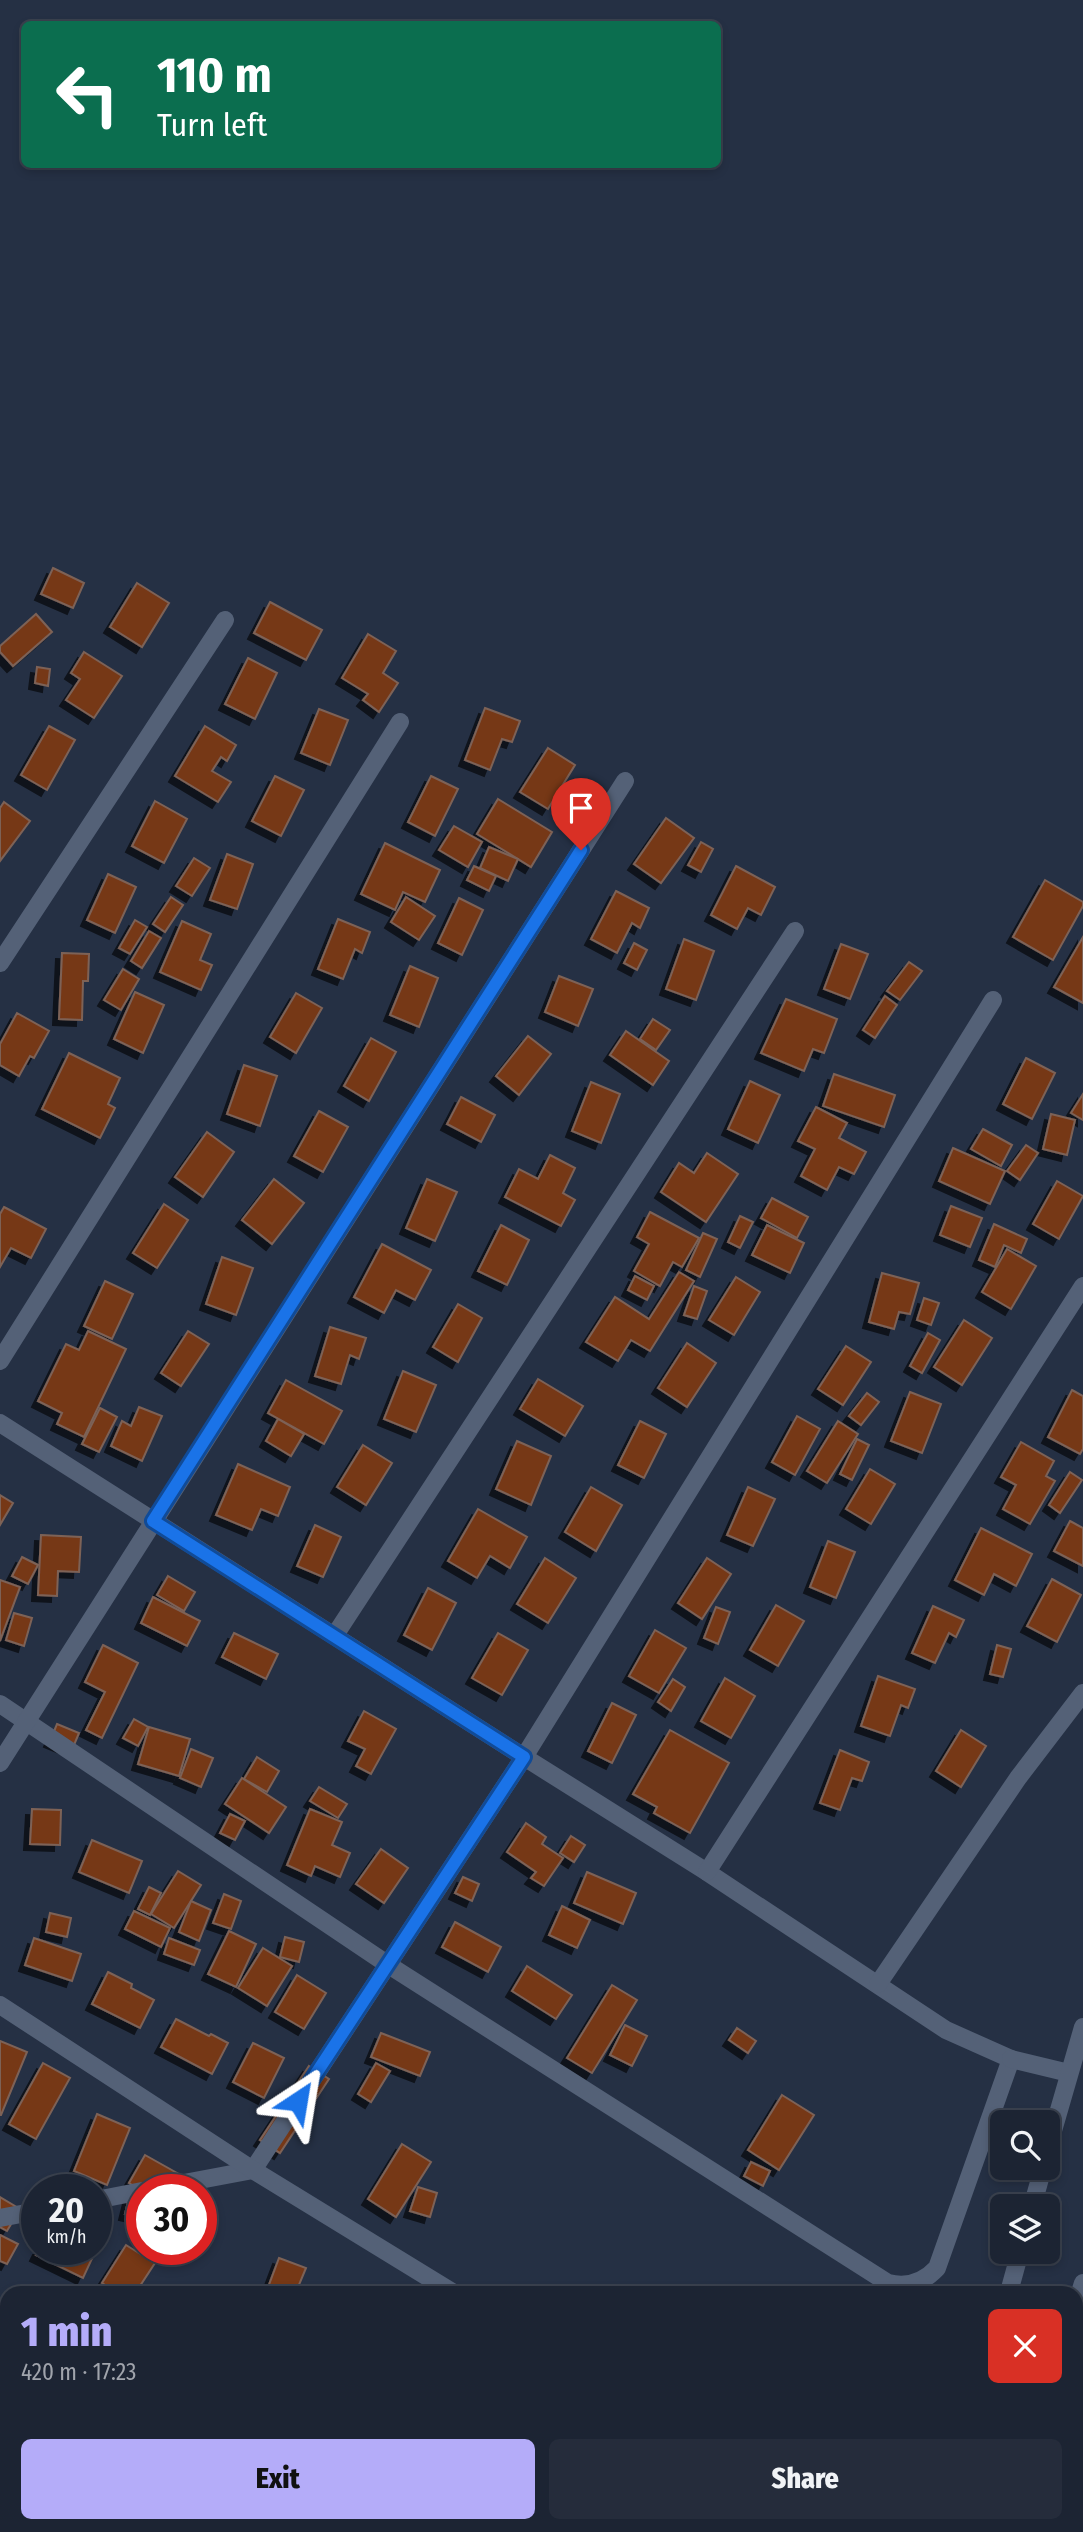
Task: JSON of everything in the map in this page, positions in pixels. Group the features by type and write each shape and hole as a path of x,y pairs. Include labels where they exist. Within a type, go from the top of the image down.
{"street":[{"path":"0,963 225,620"},
{"path":"0,1361 400,722"},
{"path":"0,1763 625,781"},
{"path":"335,1635 796,930"},
{"path":"217,2177 253,2170 524,1757 993,1000"},
{"path":"707,1872 1083,1286"},
{"path":"0,1423 707,1872 946,2030 1011,2059 1069,2073"},
{"path":"878,1984 1018,1778 1083,1693"},
{"path":"0,1704 387,1964 876,2276 898,2286"},
{"path":"0,2005 253,2170 442,2286"},
{"path":"1059,2110 1083,2027"},
{"path":"905,2286 927,2278 937,2268 1011,2059"},
{"path":"0,2218 21,2214"},
{"path":"1011,2286 1017,2264"}],"building":[{"path":"53,568 84,583 73,608 41,594"},
{"path":"137,583 169,603 142,647 110,627"},
{"path":"270,602 322,630 306,660 254,633"},
{"path":"36,614 52,632 13,666 0,652 0,646"},
{"path":"368,634 396,651 383,673 398,683 379,712 363,700 368,694 342,678"},
{"path":"84,652 122,676 94,718 66,700 80,679 71,673"},
{"path":"248,658 277,673 255,719 225,704"},
{"path":"37,667 50,669 48,686 35,683"},
{"path":"485,708 520,721 512,742 502,739 490,770 465,760"},
{"path":"319,709 348,720 330,765 301,753"},
{"path":"49,726 75,740 47,790 21,775"},
{"path":"205,726 236,745 227,761 221,757 212,771 231,782 218,802 175,776"},
{"path":"548,748 575,765 548,809 520,792"},
{"path":"275,776 304,790 281,836 252,821"},
{"path":"431,776 458,789 435,836 408,822"},
{"path":"498,799 552,832 531,867 477,834"},
{"path":"155,801 187,819 164,863 132,846"},
{"path":"4,802 30,821 0,861 0,808"},
{"path":"666,818 694,838 661,883 634,864"},
{"path":"454,826 482,842 468,867 439,850"},
{"path":"701,842 713,849 701,872 688,865"},
{"path":"385,843 440,870 425,902 403,892 395,910 361,894"},
{"path":"489,847 518,859 508,881 480,868"},
{"path":"227,854 253,864 237,909 210,900"},
{"path":"194,858 210,868 192,896 176,886"},
{"path":"474,866 496,876 489,891 467,880"},
{"path":"736,866 775,887 761,915 748,908 737,929 711,915"},
{"path":"108,874 136,887 115,933 87,920"},
{"path":"1045,880 1083,902 1053,960 1013,937"},
{"path":"616,891 649,908 640,928 632,923 617,953 591,939"},
{"path":"171,897 183,905 165,932 153,924"},
{"path":"406,897 435,916 419,940 391,922"},
{"path":"459,898 483,910 462,955 438,943"},
{"path":"338,919 370,932 362,953 355,949 343,979 318,969"},
{"path":"135,920 147,927 130,954 119,948"},
{"path":"182,921 211,934 200,960 212,965 201,990 160,972"},
{"path":"149,931 161,938 142,968 131,961"},
{"path":"1083,937 1083,1003 1054,987"},
{"path":"684,939 714,951 696,1000 666,989"},
{"path":"634,943 647,950 637,970 624,963"},
{"path":"841,944 868,954 850,999 824,989"},
{"path":"62,953 89,954 88,981 83,981 82,1020 59,1019"},
{"path":"909,962 922,971 900,1000 887,991"},
{"path":"410,966 438,978 419,1027 390,1015"},
{"path":"123,969 139,979 121,1010 104,1000"},
{"path":"559,976 593,989 578,1026 545,1012"},
{"path":"135,992 164,1005 143,1053 114,1039"},
{"path":"296,993 322,1008 296,1053 270,1037"},
{"path":"885,996 897,1005 875,1038 863,1030"},
{"path":"786,999 837,1019 824,1053 813,1049 804,1071 761,1053"},
{"path":"17,1013 49,1031 34,1058 30,1056 19,1076 0,1065 0,1044"},
{"path":"653,1019 670,1030 656,1050 640,1039"},
{"path":"626,1031 669,1061 653,1085 610,1055"},
{"path":"528,1036 551,1054 519,1095 496,1076"},
{"path":"371,1038 396,1052 369,1101 344,1086"},
{"path":"69,1053 120,1078 108,1104 115,1108 100,1138 42,1109"},
{"path":"1026,1058 1055,1073 1032,1119 1003,1104"},
{"path":"244,1065 277,1076 260,1126 227,1114"},
{"path":"834,1074 895,1095 884,1127 823,1106"},
{"path":"750,1081 780,1095 758,1143 728,1129"},
{"path":"591,1082 620,1094 601,1143 572,1131"},
{"path":"1083,1094 1083,1120 1071,1113"},
{"path":"461,1097 495,1115 481,1142 447,1124"},
{"path":"816,1107 847,1123 839,1138 866,1152 854,1174 839,1167 827,1190 801,1176 815,1149 798,1141"},
{"path":"319,1111 348,1127 323,1172 294,1156"},
{"path":"1051,1114 1075,1120 1067,1155 1043,1149"},
{"path":"983,1129 1012,1145 1001,1166 971,1149"},
{"path":"207,1132 234,1152 203,1197 175,1177"},
{"path":"1026,1145 1038,1153 1020,1180 1007,1171"},
{"path":"953,1148 1005,1171 990,1204 939,1181"},
{"path":"707,1153 738,1174 706,1222 661,1192 679,1163 694,1173"},
{"path":"550,1155 575,1168 563,1193 575,1200 561,1226 505,1197 519,1169 538,1179"},
{"path":"274,1179 304,1203 272,1244 242,1220"},
{"path":"427,1179 457,1192 435,1241 406,1228"},
{"path":"1057,1181 1083,1196 1059,1239 1033,1224"},
{"path":"772,1198 808,1217 797,1238 761,1218"},
{"path":"164,1204 188,1220 157,1268 133,1253"},
{"path":"951,1206 982,1218 970,1247 940,1235"},
{"path":"4,1207 46,1229 31,1258 11,1248 0,1267 0,1214"},
{"path":"650,1212 699,1238 682,1267 673,1262 660,1286 634,1271 649,1244 637,1237"},
{"path":"740,1216 753,1222 740,1248 728,1242"},
{"path":"994,1224 1027,1239 1021,1253 1004,1245 995,1267 979,1260"},
{"path":"501,1225 529,1240 507,1285 478,1271"},
{"path":"767,1225 804,1243 790,1273 752,1255"},
{"path":"703,1233 717,1239 700,1277 686,1270"},
{"path":"382,1244 431,1270 415,1300 396,1290 384,1313 354,1297"},
{"path":"1007,1249 1036,1266 1011,1309 982,1292"},
{"path":"222,1257 253,1268 236,1315 206,1304"},
{"path":"679,1272 694,1281 650,1351 631,1340 618,1361 586,1342 615,1297 649,1319"},
{"path":"882,1273 919,1283 910,1314 899,1312 894,1329 869,1322"},
{"path":"635,1276 654,1286 647,1300 628,1290"},
{"path":"736,1277 760,1292 734,1335 709,1320"},
{"path":"105,1281 133,1294 112,1339 84,1326"},
{"path":"694,1286 707,1291 697,1319 684,1315"},
{"path":"924,1298 939,1303 931,1325 917,1320"},
{"path":"458,1304 482,1318 458,1362 433,1347"},
{"path":"964,1320 992,1338 962,1385 934,1367"},
{"path":"330,1327 366,1338 359,1359 350,1355 341,1384 315,1376"},
{"path":"88,1331 126,1349 84,1437 57,1424 62,1413 38,1401 66,1344 79,1350"},
{"path":"188,1331 209,1344 181,1386 161,1373"},
{"path":"928,1333 940,1340 922,1373 910,1366"},
{"path":"687,1343 716,1363 687,1407 658,1388"},
{"path":"846,1346 871,1362 843,1405 818,1389"},
{"path":"403,1371 436,1385 416,1432 384,1419"},
{"path":"538,1379 583,1406 565,1436 520,1409"},
{"path":"286,1380 342,1411 324,1444 268,1413"},
{"path":"1072,1390 1083,1396 1083,1449 1080,1454 1048,1437"},
{"path":"910,1392 941,1404 922,1453 891,1441"},
{"path":"867,1393 879,1402 861,1425 849,1416"},
{"path":"139,1407 162,1416 142,1461 111,1446 122,1421 131,1426"},
{"path":"100,1408 117,1417 99,1452 82,1444"},
{"path":"797,1416 820,1429 795,1475 772,1462"},
{"path":"278,1419 304,1434 291,1456 266,1441"},
{"path":"640,1421 666,1434 644,1478 618,1465"},
{"path":"838,1421 858,1434 827,1483 807,1471"},
{"path":"857,1439 869,1445 852,1480 840,1474"},
{"path":"517,1441 551,1456 531,1505 496,1489"},
{"path":"1021,1442 1054,1461 1046,1476 1055,1481 1030,1524 1003,1509 1016,1485 1001,1477"},
{"path":"363,1445 392,1463 366,1505 337,1487"},
{"path":"238,1464 290,1487 278,1516 261,1509 252,1530 216,1515"},
{"path":"870,1469 895,1484 871,1524 846,1509"},
{"path":"1070,1472 1082,1480 1060,1513 1049,1505"},
{"path":"591,1487 622,1505 596,1551 565,1532"},
{"path":"748,1487 775,1499 753,1546 727,1535"},
{"path":"0,1495 13,1503 0,1525"},
{"path":"478,1509 527,1537 510,1568 490,1556 477,1578 448,1561"},
{"path":"1070,1521 1083,1528 1083,1566 1054,1551"},
{"path":"315,1525 341,1537 323,1577 297,1566"},
{"path":"981,1528 1032,1554 1016,1586 994,1574 984,1595 955,1580"},
{"path":"41,1535 81,1537 79,1572 58,1571 57,1596 38,1595"},
{"path":"828,1541 855,1552 836,1598 810,1587"},
{"path":"22,1557 38,1565 28,1584 12,1576"},
{"path":"545,1558 576,1578 548,1623 517,1604"},
{"path":"707,1558 731,1574 702,1619 678,1603"},
{"path":"168,1576 195,1592 184,1611 157,1595"},
{"path":"1052,1579 1081,1595 1057,1642 1027,1626"},
{"path":"0,1580 20,1587 0,1641"},
{"path":"428,1588 456,1603 432,1650 404,1635"},
{"path":"153,1597 200,1621 187,1646 141,1623"},
{"path":"776,1605 804,1621 778,1666 750,1650"},
{"path":"933,1606 964,1620 956,1637 949,1633 935,1663 912,1653"},
{"path":"716,1607 730,1612 718,1644 704,1638"},
{"path":"14,1613 32,1618 24,1646 6,1640"},
{"path":"655,1630 686,1648 659,1693 629,1676"},
{"path":"234,1633 278,1654 266,1679 222,1657"},
{"path":"498,1633 528,1650 502,1695 472,1678"},
{"path":"103,1645 138,1663 102,1738 86,1730 105,1692 85,1682"},
{"path":"997,1645 1011,1649 1003,1677 990,1674"},
{"path":"878,1676 915,1689 908,1708 901,1705 890,1736 861,1726"},
{"path":"725,1678 755,1696 731,1738 701,1721"},
{"path":"673,1679 685,1687 671,1711 658,1702"},
{"path":"612,1703 636,1715 612,1763 588,1751"},
{"path":"364,1711 396,1729 371,1774 356,1766 365,1749 348,1741"},
{"path":"134,1719 148,1727 138,1746 123,1738"},
{"path":"57,1724 79,1733 72,1750 50,1741"},
{"path":"149,1727 190,1739 179,1776 138,1764"},
{"path":"670,1730 729,1763 690,1833 654,1813 657,1807 633,1794"},
{"path":"961,1730 986,1746 961,1787 936,1771"},
{"path":"191,1749 213,1758 201,1787 180,1778"},
{"path":"840,1750 869,1762 862,1781 852,1778 840,1810 820,1803"},
{"path":"257,1757 279,1771 267,1792 244,1779"},
{"path":"242,1778 286,1807 269,1833 225,1804"},
{"path":"319,1787 347,1804 338,1818 310,1801"},
{"path":"32,1809 61,1810 60,1845 30,1844"},
{"path":"310,1809 342,1822 332,1845 350,1853 340,1877 315,1866 311,1876 287,1865"},
{"path":"230,1814 245,1821 235,1840 220,1833"},
{"path":"526,1823 546,1837 542,1844 563,1858 544,1886 531,1878 536,1872 507,1852"},
{"path":"571,1836 585,1845 574,1862 560,1853"},
{"path":"92,1840 142,1861 129,1893 79,1872"},
{"path":"381,1849 408,1868 384,1903 356,1884"},
{"path":"178,1871 201,1885 174,1928 151,1914"},
{"path":"587,1872 636,1893 623,1924 574,1903"},
{"path":"463,1877 479,1884 472,1901 455,1893"},
{"path":"149,1887 161,1893 150,1915 138,1909"},
{"path":"224,1894 241,1901 231,1929 213,1923"},
{"path":"191,1901 211,1910 199,1941 179,1932"},
{"path":"562,1906 590,1920 577,1948 549,1935"},
{"path":"134,1911 170,1928 161,1947 125,1929"},
{"path":"50,1913 71,1918 67,1937 46,1932"},
{"path":"455,1922 501,1947 488,1972 442,1947"},
{"path":"229,1931 256,1944 236,1987 208,1974"},
{"path":"285,1937 304,1942 299,1962 280,1957"},
{"path":"34,1938 81,1954 72,1981 25,1965"},
{"path":"169,1938 200,1950 194,1965 164,1954"},
{"path":"263,1948 292,1966 267,2006 238,1988"},
{"path":"527,1966 572,1995 556,2019 512,1991"},
{"path":"108,1972 132,1984 131,1988 154,2000 140,2028 92,2004"},
{"path":"297,1975 326,1993 304,2029 275,2012"},
{"path":"612,1985 637,2000 592,2073 567,2058"},
{"path":"176,2019 228,2043 212,2074 161,2047"},
{"path":"625,2025 647,2036 632,2066 610,2055"},
{"path":"737,2028 756,2041 748,2053 729,2040"},
{"path":"381,2033 430,2052 420,2076 371,2057"},
{"path":"0,2041 27,2052 1,2115 0,2115"},
{"path":"253,2043 284,2058 264,2098 233,2082"},
{"path":"43,2063 70,2078 36,2139 9,2124"},
{"path":"376,2063 390,2071 371,2102 358,2094"},
{"path":"309,2066 329,2079 280,2153 260,2140"},
{"path":"782,2095 814,2115 779,2170 748,2150"},
{"path":"97,2114 130,2128 111,2174 81,2174 74,2171"},
{"path":"402,2144 431,2162 396,2217 368,2199"},
{"path":"145,2155 179,2174 134,2174"},
{"path":"751,2162 770,2171 763,2186 744,2176"},
{"path":"418,2187 437,2193 430,2217 410,2211"},
{"path":"0,2197 20,2209 7,2231 0,2227"},
{"path":"0,2235 18,2244 7,2264 0,2261"},
{"path":"126,2245 126,2265 154,2265 140,2286 107,2286 102,2283"},
{"path":"279,2258 306,2268 298,2286 268,2286"},
{"path":"56,2265 89,2265 83,2278"}],"route":[{"path":"298,2101 524,1757 153,1521 581,850"}]}
